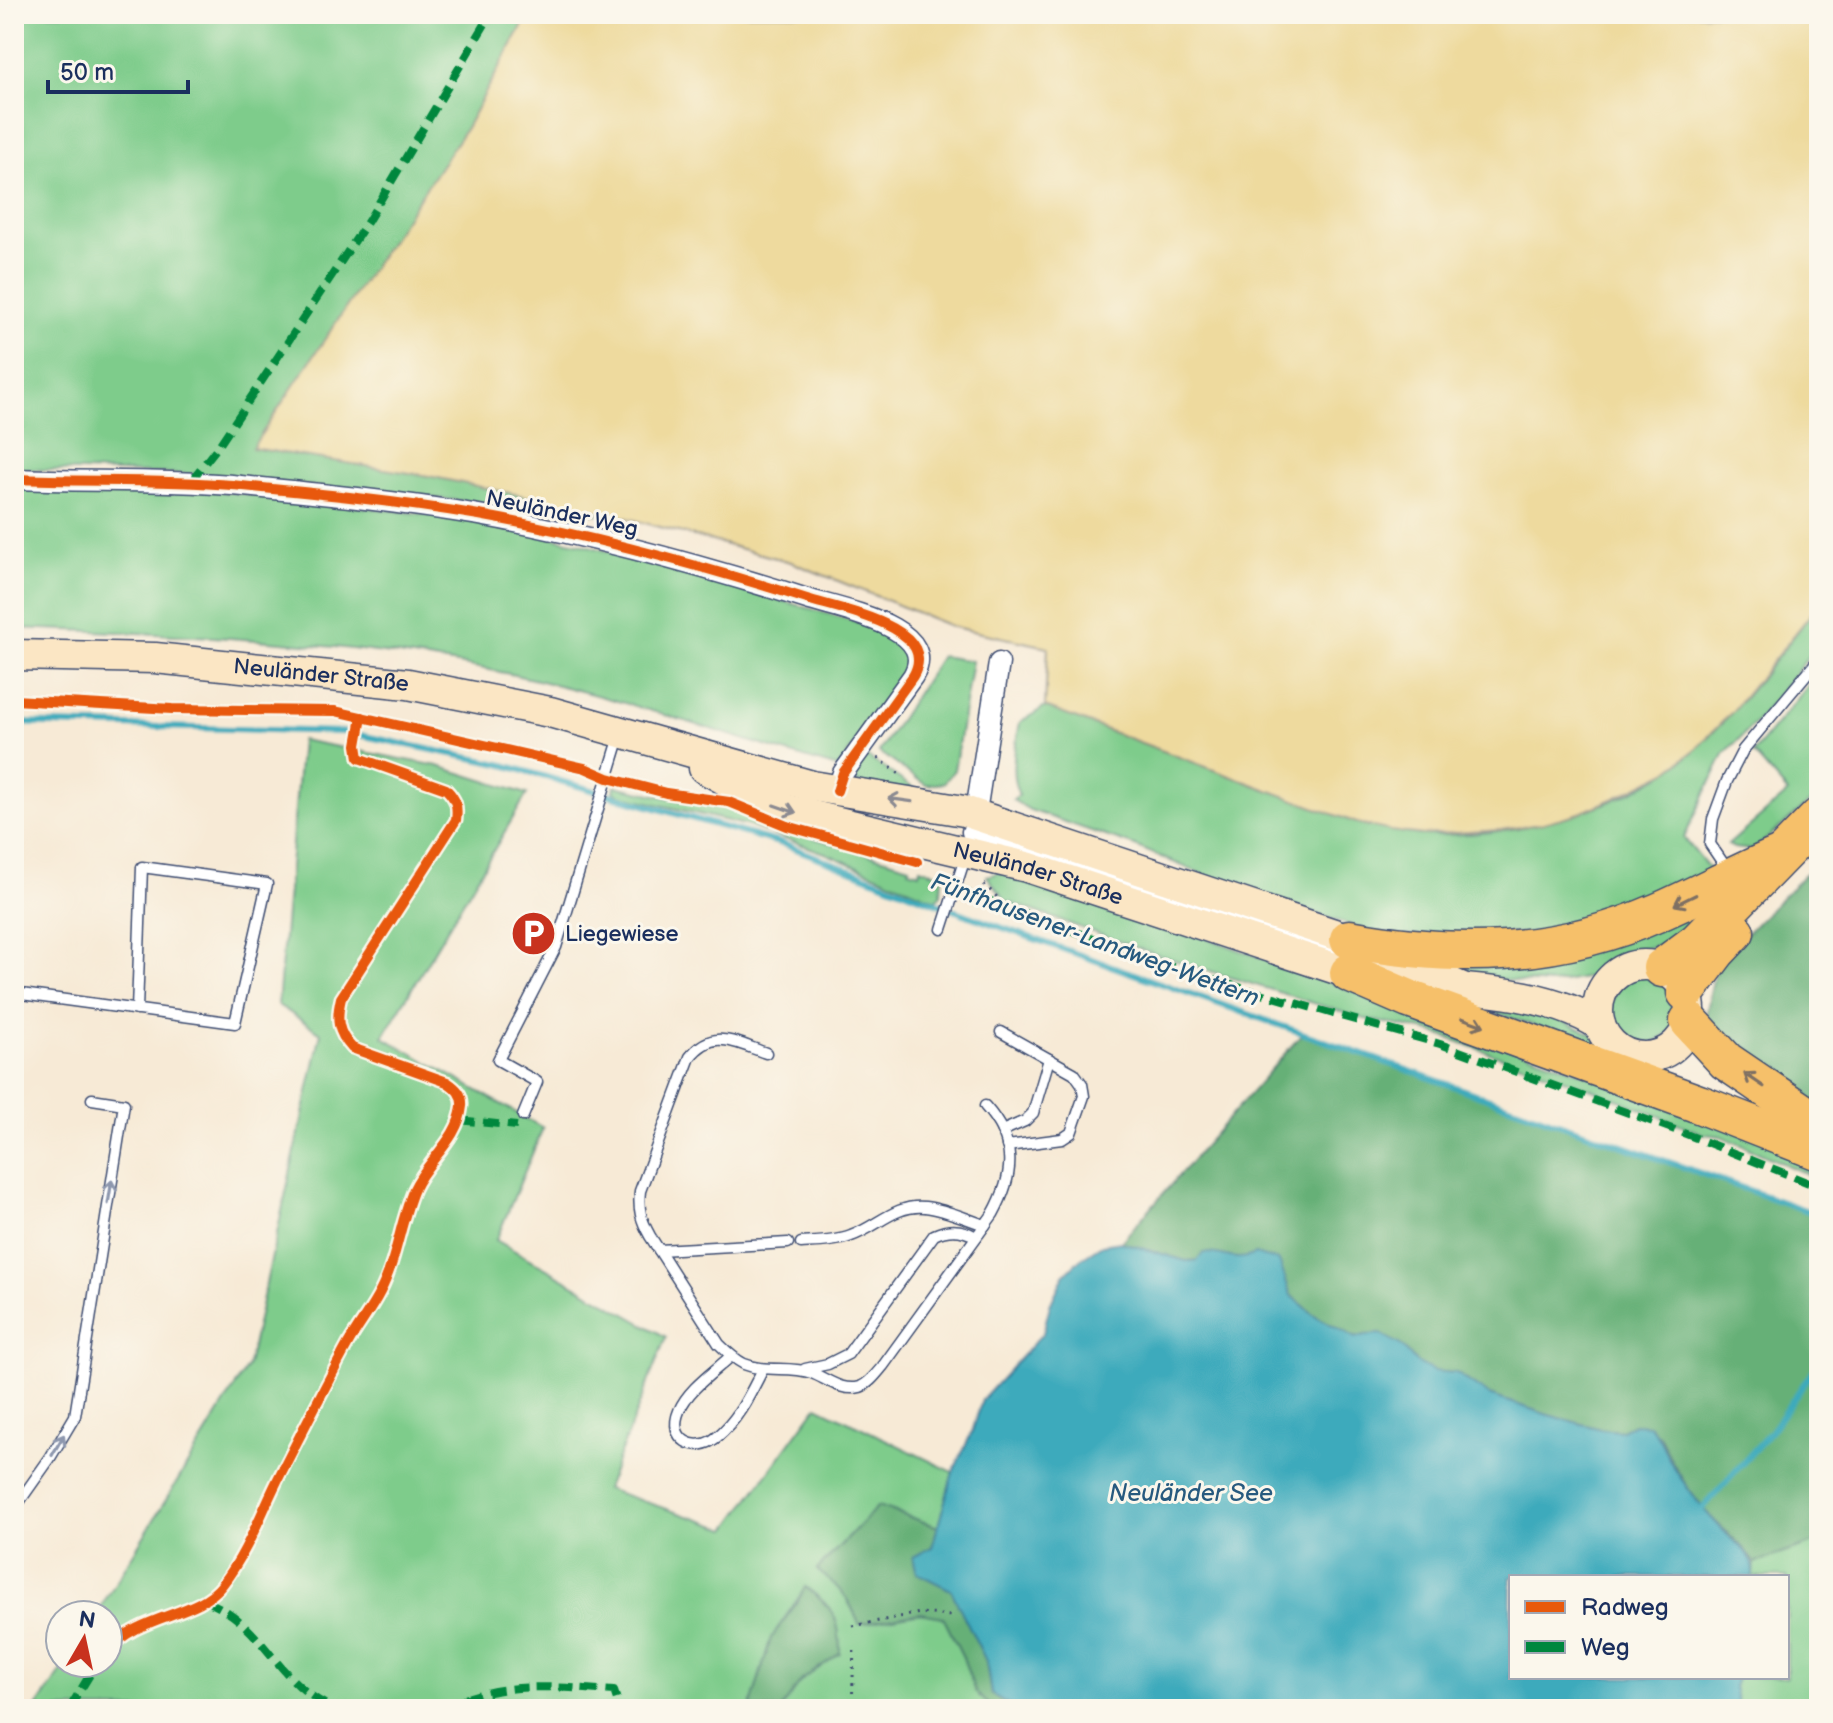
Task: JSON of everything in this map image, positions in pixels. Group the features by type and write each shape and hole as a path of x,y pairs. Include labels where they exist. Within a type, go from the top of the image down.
{"highway":[{"path":"1679,994 1697,942 1819,817"},
{"path":"1679,994 1819,846"},
{"path":"1349,956 1496,952 1548,946 1630,924 1781,855"},
{"path":"1349,956 1409,999 1819,1151"},
{"path":"1679,994 1726,1061 1819,1124"},
{"path":"1647,1057 1658,1067 1697,1089 1819,1140"}],"main road":[{"name":"Neuländer Straße","path":"14,655 155,658 408,684 550,712 790,781 942,806 972,832"},
{"name":"Neuländer Straße","path":"622,731 670,751 788,810 835,823 972,832 1349,956 1465,989 1515,996 1576,1012 1600,1025 1604,1035 1618,1049 1647,1057"},
{"name":"Neuländer Straße","path":"1515,996 1572,993 1606,983 1631,966 1647,964 1679,994"},
{"path":"1600,1025 1598,1004 1606,983"},
{"path":"1647,1057 1662,1054 1683,1035 1679,994"}],"street":[{"name":"Neuländer Weg","path":"14,479 230,485 495,518 642,552 789,593 893,628 917,649 917,669 843,773 837,791"},
{"path":"999,663 972,832 1360,961 1465,989"}],"lane":[{"path":"1732,876 1710,844 1713,819 1727,781 1743,750 1819,659"},
{"path":"523,1116 537,1082 498,1060 556,947 622,731"},
{"path":"942,929 972,832"},
{"path":"14,993 137,1010 235,1023 267,884 142,867 137,1010"},
{"path":"1001,1032 1074,1073 1082,1084 1084,1096 1071,1133 1062,1139 1007,1146"},
{"path":"766,1053 724,1039 710,1040 698,1046 690,1057 640,1191 638,1206 641,1221 719,1344 731,1356 763,1369 799,1370 813,1373 838,1386 860,1387 883,1366 1004,1194 1010,1167 1007,1146 1002,1131 985,1106"},
{"path":"1002,1131 1025,1121 1033,1113 1049,1059"},
{"path":"14,1509 75,1416 124,1104 92,1099"},
{"path":"801,1243 852,1236 895,1211 911,1208 925,1207 985,1225"},
{"path":"799,1370 839,1360 859,1342 930,1240 948,1230 976,1237"},
{"path":"659,1250 788,1243"},
{"path":"731,1356 694,1389 680,1409 675,1427 679,1436 688,1443 700,1445 713,1440 727,1428 743,1407 763,1369"}],"path":[{"path":"862,746 904,777"},
{"path":"982,881 1007,907"},
{"path":"853,1626 920,1613 951,1616"},
{"path":"852,1709 854,1647"}],"green space":[{"path":"14,14 529,14 466,128 253,448 429,476 619,516 185,474 14,469"},
{"path":"14,485 198,489 468,519 582,544 875,627 903,642 911,664 838,768 593,694 449,663 263,640 14,628"},
{"path":"1819,604 1819,644 1756,722 1724,754 1684,838 1713,874 1567,933 1383,936 1221,882 1135,846 1030,810 1013,800 1019,795 1013,768 1020,722 1045,707 1357,823 1423,835 1458,835 1532,825 1605,804 1670,770 1730,714"},
{"path":"941,656 972,661 954,770 944,783 926,785 879,752"},
{"path":"1819,672 1819,795 1753,850 1728,845 1788,793 1753,753"},
{"path":"301,740 438,766 527,794 383,1037 543,1128 496,1240 666,1337 606,1489 727,1529 817,1406 953,1472 938,1527 878,1506 817,1570 842,1593 859,1624 920,1613 943,1616 963,1657 975,1692 994,1709 781,1709 802,1680 840,1653 834,1615 806,1587 771,1638 750,1709 36,1709 56,1679 124,1679 124,1599 106,1599 248,1365 321,1033 278,1005"},
{"path":"863,754 919,792 853,783 848,775"},
{"path":"615,786 683,801 729,807 786,830 910,866 909,870 919,873 920,868 942,875 941,895 936,900 825,853 749,826 619,795 614,791"},
{"path":"1819,860 1819,1112 1735,1056 1706,1015 1714,974 1729,951"},
{"path":"1004,871 1109,903 1819,1158 1819,1179 1721,1136 1704,1134 1592,1089 1428,1031 1365,1019 1152,953 1006,901 987,876"},
{"path":"1740,882 1669,943 1628,952 1590,977 1552,984 1522,982 1468,975 1431,964"},
{"path":"1652,975 1673,990 1679,1009 1677,1022 1669,1033 1652,1043 1638,1043 1621,1033 1613,1022 1611,1002 1621,985 1632,977"},
{"path":"1461,1001 1538,1009 1592,1034 1606,1050"},
{"path":"1302,1034 1819,1214 1819,1541 1754,1563 1699,1503 1659,1435 1634,1424 1620,1431 1548,1415 1489,1395 1456,1373 1433,1372 1416,1362 1402,1346 1365,1335 1356,1338 1314,1315 1291,1295 1255,1254 1243,1260 1229,1257 1186,1261 1121,1242"},
{"path":"878,1506 938,1527 932,1548 986,1661 991,1694 1017,1709 994,1709 975,1692 963,1657 943,1617 920,1613 859,1624 842,1593 817,1570"},
{"path":"1819,1541 1819,1709 1739,1709 1734,1687 1736,1679 1789,1679 1789,1575 1753,1575 1754,1563"},
{"path":"805,1587 833,1615 840,1653 802,1680 781,1709 750,1709 771,1638"}],"sand":[{"path":"529,14 1819,14 1819,604 1732,712 1696,749 1667,772 1580,813 1540,824 1424,835 1357,823 1045,707 1048,647 953,627 791,562 619,516 429,476 252,448 466,128"}],"water":[{"name":"Neuländer See","path":"1121,1242 1186,1261 1196,1261 1204,1253 1235,1258 1255,1254 1279,1261 1291,1295 1314,1315 1356,1338 1381,1334 1402,1346 1416,1362 1433,1371 1456,1373 1489,1395 1548,1415 1620,1431 1634,1424 1649,1425 1696,1499 1747,1554 1753,1575 1509,1575 1509,1679 1736,1679 1734,1687 1739,1709 1017,1709 991,1694 986,1661 951,1590 917,1573 913,1557 932,1547 953,1472 972,1432 982,1400 1043,1333 1050,1305 1064,1275 1080,1259 1102,1245"}],"waterway":[{"name":"Fünfhausener-Landweg-Wettern","path":"14,723 345,732 500,764 783,844 972,917 1819,1215"},
{"path":"1703,1508 1771,1431 1819,1362"}],"marked path":[{"path":"194,483 197,473 220,444 368,221 491,14"},
{"path":"955,888 1189,973 1440,1044 1686,1134 1819,1187"},
{"path":"459,1120 517,1126"},
{"path":"205,1601 242,1623 298,1685 336,1709"},
{"path":"69,1709 87,1679"},
{"path":"442,1709 484,1693 547,1687 614,1691 620,1709"}],"cycle path":[{"path":"14,479 232,485 448,510 521,523 644,552 862,615 900,633 913,645 918,659 913,676 843,773 837,791"},
{"path":"14,700 172,709 335,711 585,768 608,778 666,793 729,802 787,826 917,862"},
{"path":"124,1636 199,1603 212,1595 231,1572 331,1376 380,1292 391,1267 414,1189 460,1118 461,1098 450,1084 352,1048 339,1025 341,998 457,815 456,803 446,789 359,758 357,745 362,717"}],"place":[{"name":"Liegewiese","path":"534,934"}]}
